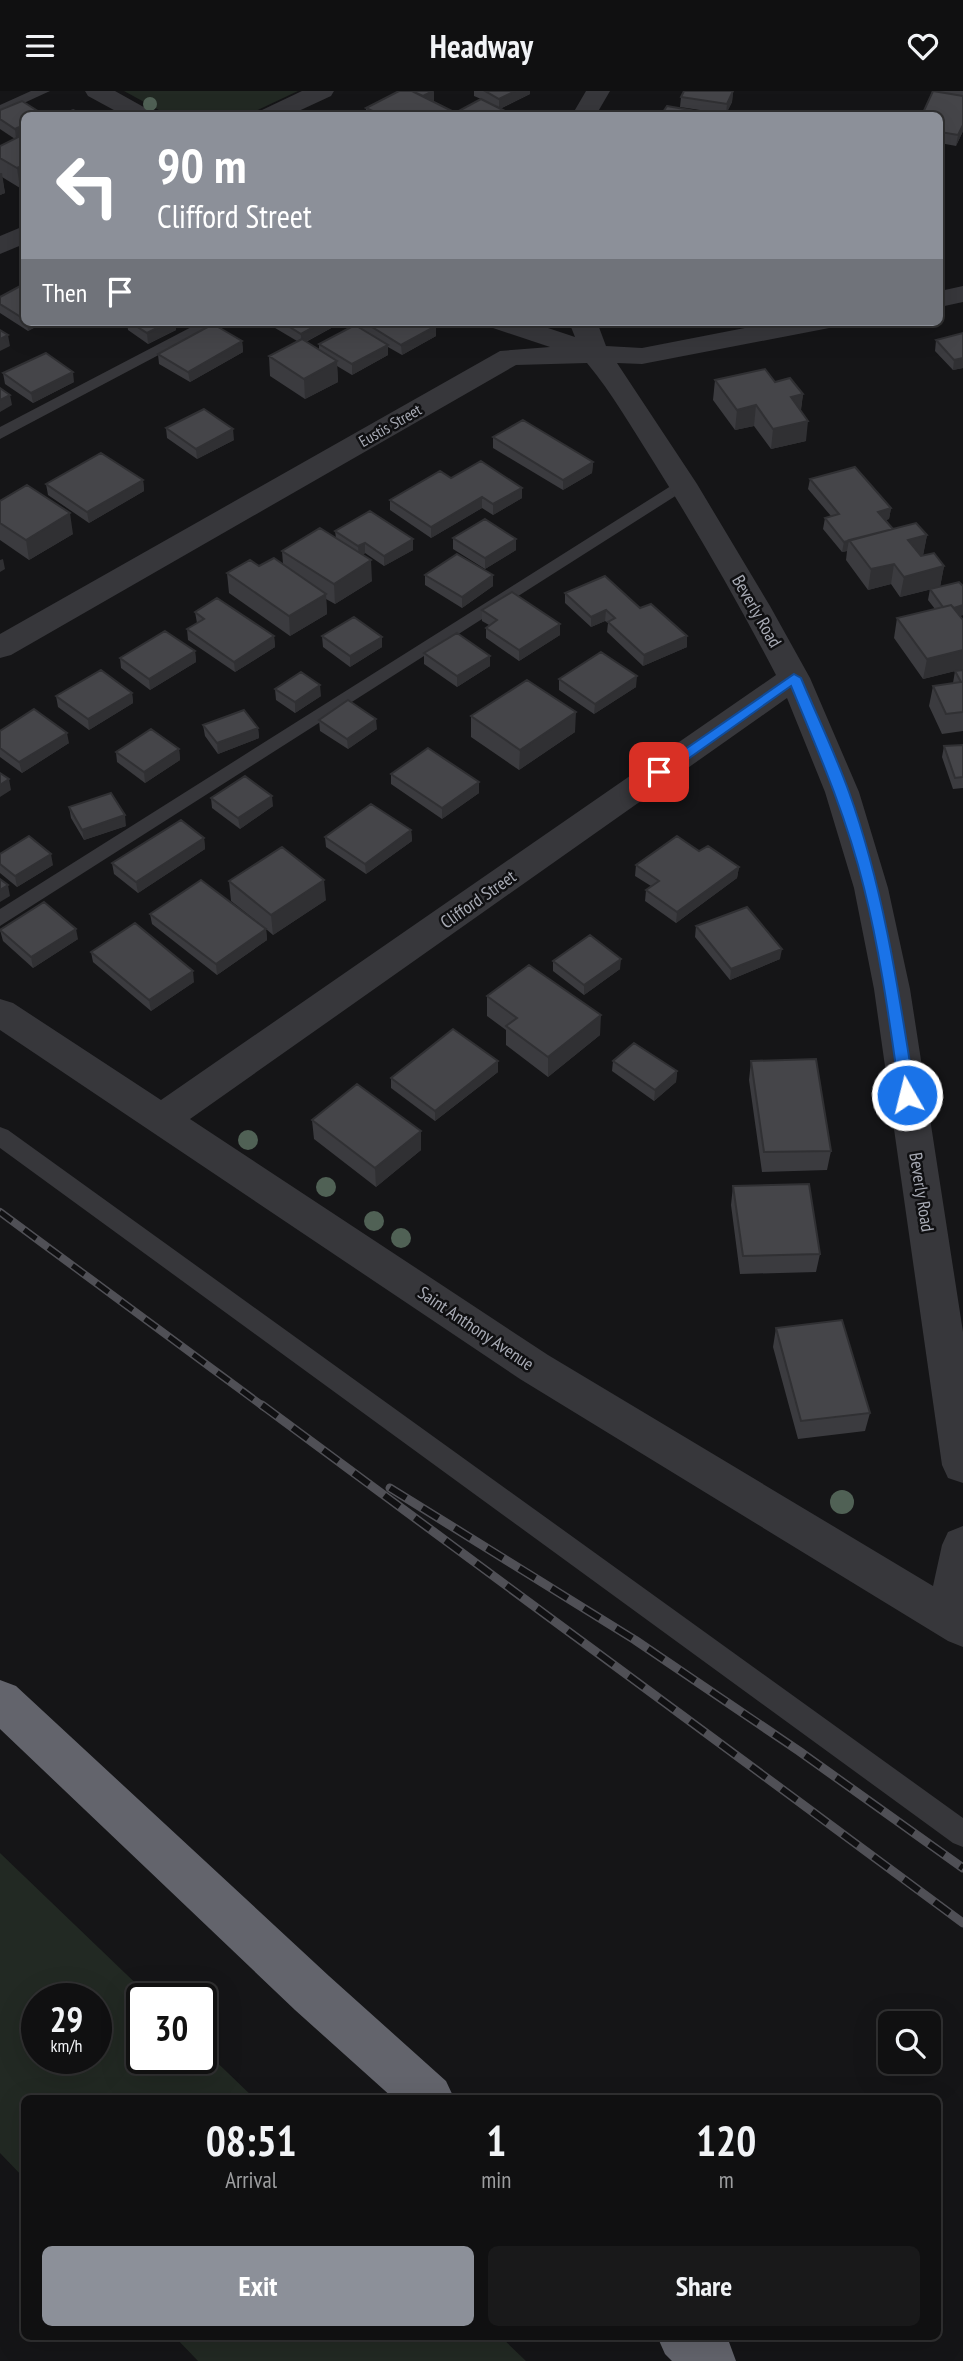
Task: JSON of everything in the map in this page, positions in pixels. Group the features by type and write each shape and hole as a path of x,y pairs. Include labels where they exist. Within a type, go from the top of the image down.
{"highway":[{"path":"0,1700 312,1993 426,2095"},
{"path":"687,2340 710,2361"}],"street":[{"path":"97,91 135,112"},
{"path":"277,112 322,91"},
{"path":"586,112 598,91"},
{"path":"0,246 21,236"},
{"path":"943,298 963,294"},
{"path":"514,326 595,354"},
{"name":"Beverly Road","path":"584,326 595,354 616,380 682,484 794,678 842,792 871,888 891,989 963,1465"},
{"name":"Eustis Street","path":"0,648 510,357 595,354 642,356 798,326"},
{"name":"Clifford Street","path":"162,1119 794,678"},
{"name":"Saint Anthony Avenue","path":"0,1012 534,1367 954,1621"},
{"path":"954,1621 963,1545"}],"lane":[{"path":"0,110 43,91"},
{"path":"0,434 205,326"},
{"path":"0,919 682,484"},
{"path":"0,1136 963,1834"}],"shaded area":[{"path":"124,91 298,91 253,112 162,112"},
{"path":"0,1853 135,1983 126,1983 126,2074 217,2074 217,2062 251,2095 21,2095 21,2175 0,2153"},
{"path":"178,2340 504,2340 526,2361 198,2361"}],"building":[{"path":"399,91 412,91 452,111 375,112 366,108"},
{"path":"412,91 433,91 423,96"},
{"path":"485,91 515,91 499,99"},
{"path":"684,91 733,91 727,104 681,97"},
{"path":"933,91 963,96 963,125 958,135 943,132 943,112 923,112"},
{"path":"481,99 507,112 457,112"},
{"path":"22,101 39,112 21,112 21,126 15,129 0,119 0,110"},
{"path":"667,106 702,112 663,112"},
{"path":"21,136 21,166 17,168 0,158 0,146"},
{"path":"21,286 21,317 0,304 0,297"},
{"path":"136,326 161,326 147,333"},
{"path":"209,326 216,326 242,341 188,372 158,354"},
{"path":"288,326 316,326 301,334"},
{"path":"357,326 388,345 352,364 319,344"},
{"path":"370,326 436,326 401,345"},
{"path":"0,330 8,335 0,339"},
{"path":"963,333 963,358 954,360 936,340"},
{"path":"302,339 337,361 304,379 269,356"},
{"path":"46,353 73,372 31,393 3,373"},
{"path":"765,369 775,382 790,378 803,394 791,397 808,421 773,429 756,405 737,410 715,380"},
{"path":"0,388 10,395 0,400"},
{"path":"204,409 233,429 196,449 166,428"},
{"path":"523,420 593,462 563,480 493,437"},
{"path":"101,453 143,480 87,512 46,484"},
{"path":"481,461 522,488 493,504 482,497 431,527 390,500 440,471 451,478"},
{"path":"855,467 891,508 878,512 893,529 844,542 825,518 839,514 810,479"},
{"path":"27,485 70,513 26,540 0,523 0,501"},
{"path":"370,511 413,539 384,556 365,543 358,546 335,531"},
{"path":"485,519 516,539 485,558 453,538"},
{"path":"916,523 927,535 908,540 921,556 934,553 944,566 904,577 894,564 871,569 849,540"},
{"path":"320,528 371,560 334,584 282,551"},
{"path":"457,554 493,575 462,597 425,575"},
{"path":"274,558 326,594 289,616 227,573 250,560 259,566"},
{"path":"605,576 640,608 651,604 687,636 644,655 608,622 615,618 606,610 591,617 565,593"},
{"path":"959,582 963,586 963,605 954,608 951,605 943,607 930,589"},
{"path":"512,592 560,624 519,650 486,628 497,620 482,610"},
{"path":"217,598 274,636 234,662 187,629 204,619 195,612"},
{"path":"951,605 963,620 963,650 927,659 897,618"},
{"path":"354,617 382,637 350,656 322,636"},
{"path":"165,631 195,651 149,679 120,658"},
{"path":"457,633 490,656 457,676 424,653"},
{"path":"601,652 637,676 595,704 559,679"},
{"path":"101,670 132,693 88,719 56,696"},
{"path":"963,670 963,712 946,714 933,686 961,682 955,671"},
{"path":"301,672 320,685 295,702 275,689"},
{"path":"527,680 576,712 520,750 471,716"},
{"path":"348,700 376,719 347,739 319,720"},
{"path":"34,709 67,733 19,762 0,748 0,731"},
{"path":"244,710 258,728 217,743 203,725"},
{"path":"151,729 179,749 144,772 116,752"},
{"path":"963,745 963,777 955,778 944,746"},
{"path":"428,748 479,782 442,808 391,774"},
{"path":"0,773 9,779 0,785"},
{"path":"245,776 272,796 238,818 211,798"},
{"path":"111,793 125,815 82,830 69,807"},
{"path":"371,804 411,830 365,864 325,837"},
{"path":"181,820 204,838 136,882 112,863"},
{"path":"29,836 51,854 15,876 0,864 0,854"},
{"path":"677,836 699,851 708,846 739,867 677,912 646,890 659,881 636,865"},
{"path":"282,847 324,880 271,915 229,881"},
{"path":"0,879 8,885 0,890"},
{"path":"201,880 266,929 216,964 150,914"},
{"path":"44,902 76,929 31,957 0,930"},
{"path":"747,907 782,949 731,969 696,926"},
{"path":"135,923 193,971 149,1000 91,952"},
{"path":"590,935 621,959 584,985 553,961"},
{"path":"529,965 601,1015 548,1057 506,1026 517,1018 487,996"},
{"path":"453,1029 498,1061 435,1111 391,1078"},
{"path":"634,1043 677,1071 655,1090 613,1061"},
{"path":"816,1059 831,1151 764,1152 751,1061"},
{"path":"357,1084 421,1131 375,1168 312,1120"},
{"path":"809,1184 820,1254 743,1256 733,1186"},
{"path":"842,1320 870,1413 801,1421 776,1328"}],"railway":[{"path":"0,1212 264,1407"},
{"path":"262,1405 963,1923"},
{"path":"390,1488 635,1640 799,1751 963,1868"}],"route":[{"path":"659,772 794,678 842,792 871,888 891,989 907,1095"}]}
